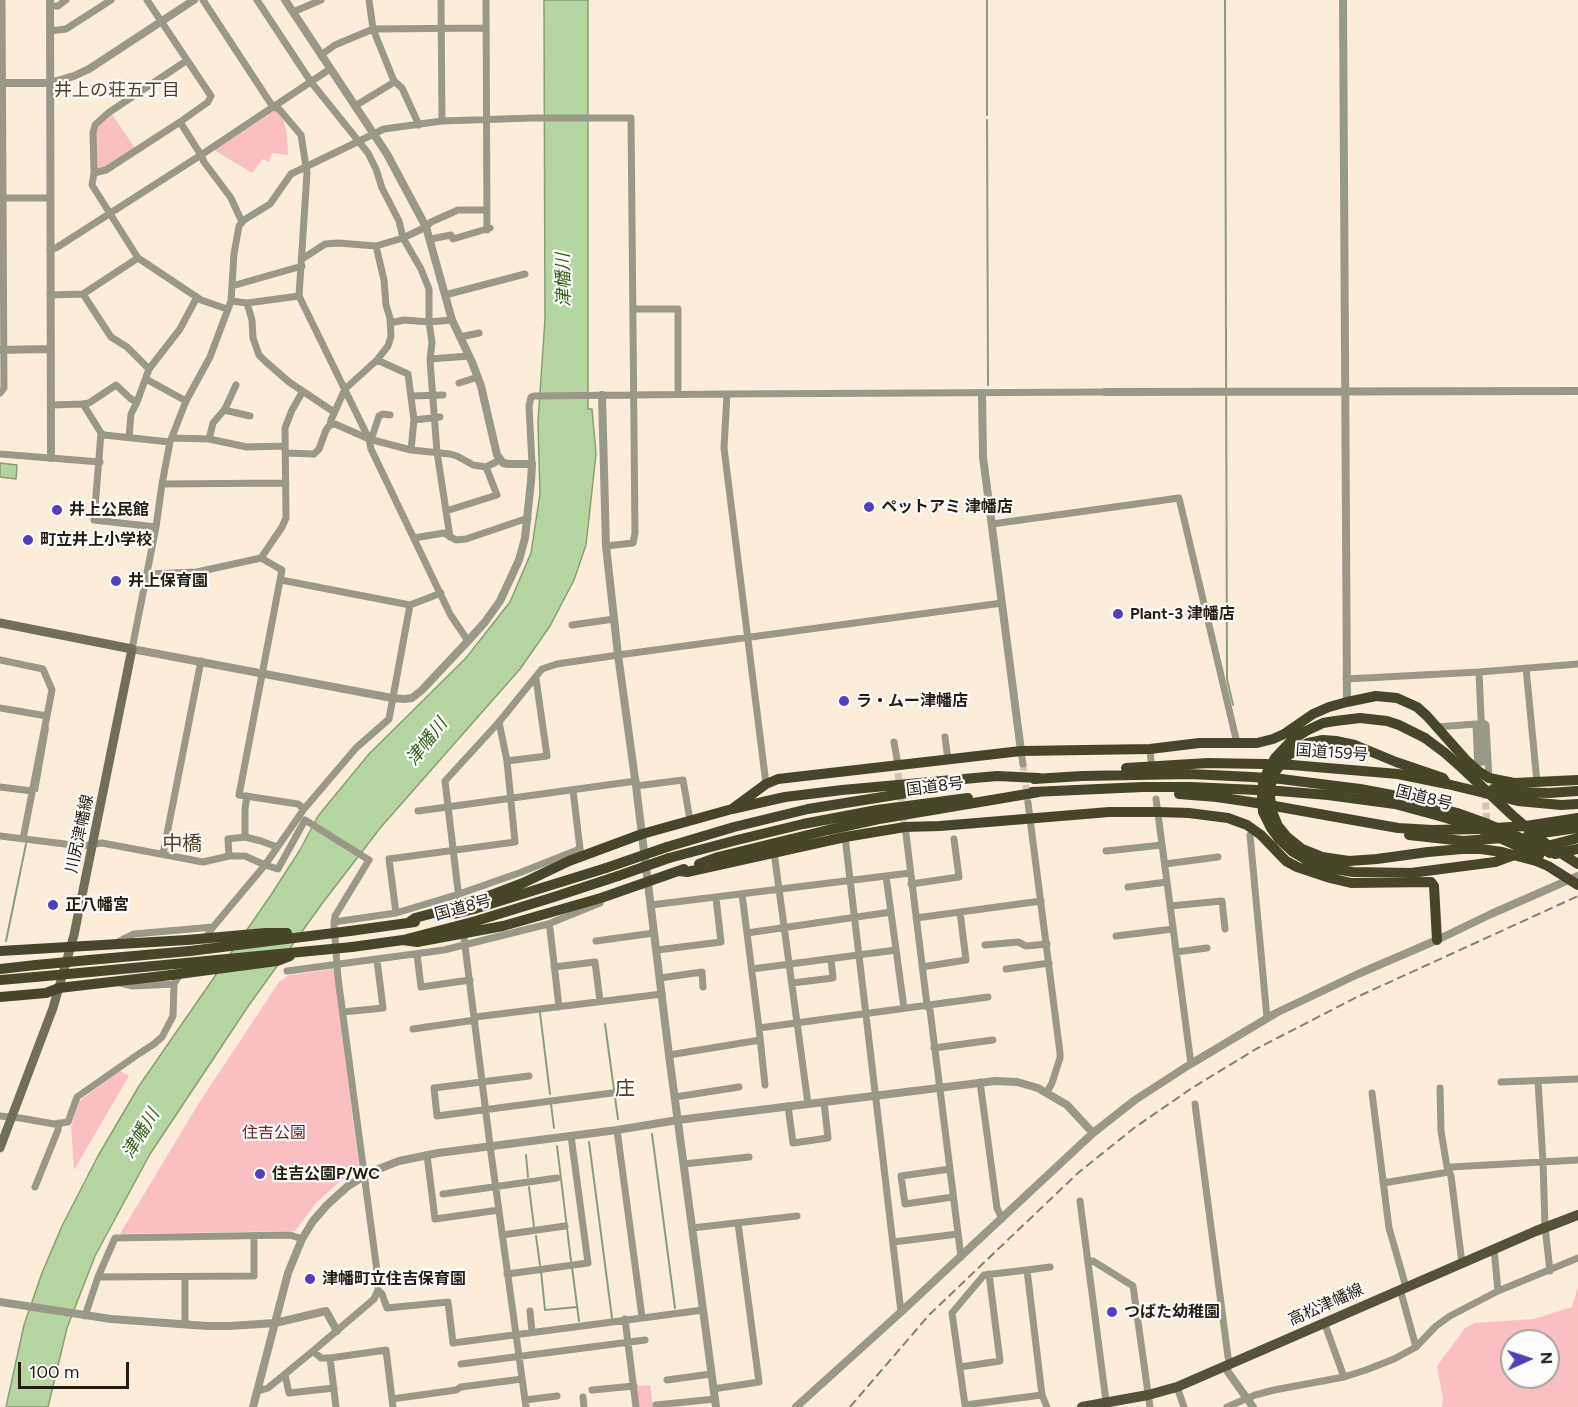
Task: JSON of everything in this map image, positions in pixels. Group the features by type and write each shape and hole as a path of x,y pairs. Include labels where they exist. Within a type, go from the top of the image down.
{"highway":[{"path":"732,809 766,784 778,779 826,769 897,768 1021,751 1150,749 1177,744 1257,743 1284,734 1313,714 1347,702 1376,696 1397,698 1417,707 1489,778 1514,783 1578,780"},
{"path":"1578,849 1520,861 1411,873 1353,872 1329,868 1310,862 1293,852 1279,839 1263,812 1263,784 1275,758 1292,740 1306,731 1323,723 1335,721 1360,718 1380,720 1399,725 1425,738 1454,760 1545,843 1578,864"},
{"path":"1447,784 1443,778 1356,745 1323,740 1308,743 1285,758 1276,771 1271,784 1270,797 1278,826 1287,837 1302,849 1322,857 1349,861 1480,849 1502,852 1542,864 1578,885"},
{"name":"国道159号","path":"1082,776 1093,770 1208,763 1292,765 1398,774 1518,801 1561,805 1578,804"},
{"name":"国道8号","path":"0,969 90,972 404,940 476,921 618,876 734,827 808,809 941,788 1038,778 1190,774 1281,779 1371,791 1417,801 1488,824 1528,841 1578,869"},
{"path":"408,923 415,918 449,909 522,883 580,852 732,809 785,797 842,790 997,776 1038,778"},
{"path":"1467,788 1471,786 1516,792 1549,793 1578,791"},
{"name":"国道8号","path":"0,980 89,960 188,945 304,936 408,923 474,909 606,868 771,831 877,810 952,799 1039,792 1179,787 1279,791 1395,804 1486,832 1578,877"},
{"path":"1083,790 1098,793 1189,794 1257,803 1398,828 1458,830 1526,826 1578,818"},
{"path":"404,940 417,942 503,926 602,898 718,857 828,830 1039,792"},
{"path":"679,871 687,872 904,825 940,826 1109,812 1189,813 1241,822 1264,837 1280,857 1291,864 1330,878 1351,883 1431,882 1434,886 1437,940"},
{"path":"1363,822 1387,832 1463,841 1578,828"},
{"path":"1495,862 1578,838"},
{"path":"0,951 110,945 188,945"},
{"name":"国道8号","path":"0,997 46,993 59,988 116,982 172,980 277,961 288,958 298,951"}],"main road":[{"path":"0,623 132,649"},
{"name":"川尻津幡線","path":"0,1148 59,988 71,947 132,649"},
{"name":"高松津幡線","path":"1082,1407 1148,1395 1177,1386 1545,1227 1578,1215"}],"street":[{"path":"0,393 4,388 2,350 2,0"},
{"path":"51,458 50,3 58,6 66,0"},
{"path":"50,31 66,29 111,0"},
{"path":"94,173 106,170 180,122 208,102 211,96 147,0"},
{"path":"1,83 50,83 74,76 89,69 194,0"},
{"path":"203,0 273,107 279,109 302,135 307,173 300,296 450,614 468,641"},
{"path":"257,0 311,82 368,153 399,221 403,238 421,269 429,289 432,395 437,418 437,452 450,537"},
{"path":"285,0 397,172 426,227 452,320 478,377 497,455 500,460 508,464 532,464"},
{"path":"293,12 321,0"},
{"path":"369,0 373,29 394,81 402,88 419,125"},
{"path":"441,0 442,121"},
{"path":"431,239 451,235 453,239 489,229 486,0"},
{"path":"1343,0 1347,702"},
{"path":"321,56 335,45 373,29 486,28"},
{"path":"186,61 108,113 95,125 92,185 138,258 201,300 227,309"},
{"path":"50,249 56,248 201,155 330,69"},
{"path":"355,106 394,81"},
{"path":"606,546 633,543 635,533 634,394 631,118 442,121 384,129 291,174 270,204 239,226 234,254 231,301 210,357 186,401 171,440 132,649 392,698 412,698 468,641 500,601 511,580 519,560 528,518 532,464 529,406 531,398 538,395 634,394 1105,392 1578,391"},
{"path":"180,122 204,162 231,198 242,222"},
{"path":"3,198 50,198"},
{"path":"232,286 302,262 325,244 376,246 403,238 458,210 487,210"},
{"path":"101,433 171,440 209,439 248,447 285,449 314,454 319,449 345,389 377,360 388,346 391,336 384,280 376,246"},
{"path":"50,295 83,294 138,258"},
{"path":"445,295 525,274"},
{"path":"83,294 111,337 126,347 149,369"},
{"path":"231,301 247,303 300,296"},
{"path":"129,437 131,414 149,369 180,329 197,297"},
{"path":"247,303 252,320 253,338 265,362 289,382 334,412"},
{"path":"633,309 678,309 678,394"},
{"path":"390,323 404,320 429,322 452,320"},
{"path":"460,337 479,333"},
{"path":"2,350 50,349"},
{"path":"430,358 469,356"},
{"path":"377,360 408,374 414,420 411,450"},
{"path":"459,383 478,377"},
{"path":"146,379 186,401"},
{"path":"51,405 83,405 116,385 137,402"},
{"path":"209,439 213,423 224,410 236,385"},
{"path":"261,558 286,518 285,428 303,391"},
{"path":"982,393 983,457 1023,764"},
{"path":"727,394 724,448 766,784"},
{"path":"411,396 443,395"},
{"path":"602,395 606,546 618,655 714,1398"},
{"path":"83,405 101,433 94,520 156,527"},
{"path":"224,410 250,416"},
{"path":"369,439 379,416 390,415"},
{"path":"414,420 437,418"},
{"path":"330,425 335,424 369,439 411,450 458,456 473,465 486,466 500,460"},
{"path":"0,454 100,462"},
{"path":"446,511 497,495 486,466"},
{"path":"162,484 286,483"},
{"path":"992,524 1179,498 1237,743"},
{"path":"414,538 444,533 456,540 466,539 528,518"},
{"path":"147,574 197,572 261,558 282,570 239,795 298,804 304,809"},
{"path":"281,580 410,605 441,593"},
{"path":"459,897 445,781 499,722 542,669 557,664 618,655 1002,603"},
{"path":"0,1116 54,1124 68,1122 77,1097 162,1037 173,1016 172,980 265,865 304,809 356,748 389,719 410,605"},
{"path":"572,625 614,619"},
{"path":"0,660 43,669 52,690 23,839"},
{"path":"163,854 201,661"},
{"path":"1346,680 1578,664"},
{"path":"1526,668 1537,782"},
{"path":"1479,672 1480,767"},
{"path":"507,761 547,756 536,679"},
{"path":"0,708 47,716"},
{"path":"396,913 389,859 515,842 507,761 499,722"},
{"path":"1436,727 1486,725 1489,778"},
{"path":"945,737 948,760"},
{"path":"894,742 897,768"},
{"path":"1150,749 1151,761"},
{"path":"418,811 573,790 683,780 690,820"},
{"path":"0,787 33,791"},
{"path":"334,922 396,913 459,897 580,852 573,790"},
{"path":"245,837 247,796"},
{"path":"1156,799 1191,1064"},
{"path":"1028,804 1060,1053 1060,1059 1047,1092"},
{"path":"0,836 81,846 102,843 202,862 229,856 245,856 278,869 305,820 369,860 335,916 334,922 337,964 378,1290 374,1299 314,1352 268,1388 258,1390"},
{"path":"904,825 961,1257"},
{"path":"1254,829 1250,835 1267,1018"},
{"path":"229,856 228,839 245,837 277,848"},
{"path":"845,837 901,1312"},
{"path":"911,884 959,877 954,839"},
{"path":"1106,851 1162,845"},
{"path":"774,852 808,1104"},
{"path":"1165,864 1218,857"},
{"path":"651,905 910,873"},
{"path":"886,876 904,1008"},
{"path":"796,1407 1094,1133 1135,1100 1267,1018 1358,974 1578,877"},
{"path":"1128,887 1167,882"},
{"path":"742,894 765,1085"},
{"path":"287,971 444,950 464,942 548,924 602,902 602,898"},
{"path":"657,950 721,942 716,898"},
{"path":"916,918 1041,901"},
{"path":"1170,906 1222,901 1225,929"},
{"path":"747,933 891,912"},
{"path":"922,967 966,960 960,912"},
{"path":"548,924 559,1006"},
{"path":"110,945 134,934 213,927"},
{"path":"1116,936 1173,929"},
{"path":"596,941 654,933"},
{"path":"464,942 526,1404 557,1396"},
{"path":"986,945 1018,942 1026,946 1047,944"},
{"path":"1176,952 1207,948"},
{"path":"752,969 896,950"},
{"path":"417,954 421,987 470,980"},
{"path":"792,983 833,978 831,959"},
{"path":"343,1012 383,1008 377,960"},
{"path":"554,967 595,962 600,1001"},
{"path":"1006,969 1049,963"},
{"path":"660,978 702,972 703,987"},
{"path":"413,1029 559,1006 662,994"},
{"path":"759,1028 988,997"},
{"path":"669,1055 760,1040"},
{"path":"934,1048 993,1040"},
{"path":"529,1076 434,1088 437,1116 612,1093"},
{"path":"1501,1082 1578,1078"},
{"path":"253,1407 288,1273 302,1239 313,1221 348,1186 364,1176 399,1161 427,1155 678,1120 995,1081 1017,1082 1047,1092 1066,1105 1094,1133"},
{"path":"1538,1081 1545,1227 1550,1271"},
{"path":"980,1082 997,1208 1002,1219"},
{"path":"675,1097 739,1088"},
{"path":"1440,1088 1441,1131 1447,1167 1451,1176 1462,1263"},
{"path":"1372,1093 1389,1228 1416,1347"},
{"path":"788,1106 793,1143 828,1138 824,1102"},
{"path":"1195,1104 1228,1357 1228,1372 1253,1407"},
{"path":"35,1187 59,1124"},
{"path":"617,1130 642,1317"},
{"path":"507,1274 588,1263 571,1136"},
{"path":"427,1155 435,1219 499,1210"},
{"path":"684,1164 749,1157"},
{"path":"1449,1172 1451,1167 1578,1160"},
{"path":"950,1169 901,1176 904,1204 953,1197"},
{"path":"1383,1183 1449,1172"},
{"path":"443,1194 557,1178"},
{"path":"1080,1201 1106,1401"},
{"path":"692,1228 797,1216"},
{"path":"656,1405 714,1398 759,1382 738,1223"},
{"path":"502,1235 565,1226"},
{"path":"893,1242 958,1234"},
{"path":"83,1315 115,1238 290,1235 302,1239"},
{"path":"98,1277 254,1276 254,1236"},
{"path":"1494,1249 1498,1291"},
{"path":"1227,1407 1246,1398 1274,1390 1344,1377 1394,1359 1416,1347 1436,1326 1450,1316 1498,1291 1578,1258"},
{"path":"1088,1262 1093,1261 1133,1286 1150,1407"},
{"path":"1042,1395 965,1405 952,1313 984,1275 1050,1267"},
{"path":"1027,1270 1042,1395 1047,1407"},
{"path":"960,1366 999,1361 989,1275"},
{"path":"184,1324 185,1277"},
{"path":"378,1290 387,1308 448,1302 453,1343 703,1310"},
{"path":"0,1302 83,1315 230,1326 274,1323 326,1311 337,1331"},
{"path":"530,1311 532,1332"},
{"path":"625,1319 636,1407"},
{"path":"1324,1322 1344,1377"},
{"path":"461,1364 645,1340"},
{"path":"314,1352 321,1358 330,1358 386,1350 393,1403 461,1387 522,1379"},
{"path":"330,1358 336,1407"},
{"path":"667,1380 711,1374"},
{"path":"285,1375 289,1393 334,1388"},
{"path":"592,1390 634,1386"},
{"path":"1177,1386 1184,1407"},
{"path":"583,1397 584,1407"}],"green space":[{"path":"276,110 283,118 288,155 272,153 269,162 263,159 252,173 214,150"},
{"path":"111,113 135,148 105,168 95,170 97,125"},
{"name":"住吉公園","path":"334,969 359,1168 317,1202 295,1231 120,1234 197,1106 279,982 289,975"},
{"path":"120,1071 129,1076 74,1170 71,1127 79,1101"},
{"path":"1578,1287 1578,1407 1442,1407 1443,1399 1437,1366 1465,1328 1475,1323 1534,1319 1572,1307"},
{"path":"650,1385 653,1407 639,1407 637,1386"}],"water":[{"name":"津幡川","path":"544,0 588,0 588,409 592,409 596,454 586,545 574,580 550,626 520,669 381,827 324,901 249,1005 150,1154 95,1256 67,1328 48,1407 6,1407 24,1325 42,1273 62,1226 98,1156 139,1086 271,895 300,850 318,816 369,754 466,658 510,602 531,553 540,494 538,422 545,319"},
{"path":"0,463 17,465 16,479 0,477"}],"waterway":[{"path":"987,0 987,115"},
{"path":"1225,0 1227,679 1233,705"},
{"path":"987,120 988,385"},
{"path":"37,791 48,728"},
{"path":"6,941 26,844"},
{"path":"540,1013 550,1094"},
{"path":"605,1024 618,1119"},
{"path":"551,1104 554,1128"},
{"path":"652,1134 675,1308"},
{"path":"589,1142 612,1318"},
{"path":"557,1146 571,1261"},
{"path":"526,1155 528,1177"},
{"path":"529,1187 534,1227"},
{"path":"536,1236 540,1265"},
{"path":"572,1267 579,1321"},
{"path":"541,1271 545,1310 577,1307"}],"tunnel":[{"path":"1023,764 1028,803"},
{"path":"898,773 904,824"},
{"path":"1485,792 1487,825"}],"railway":[{"path":"850,1407 929,1315 1078,1173 1134,1128 1192,1088 1256,1049 1357,997 1578,896"}],"place":[{"name":"ペットアミ 津幡店","path":"869,507"},
{"name":"井上公民館","path":"57,510"},
{"name":"町立井上小学校","path":"28,540"},
{"name":"井上保育園","path":"116,581"},
{"name":"Plant-3 津幡店","path":"1118,614"},
{"name":"ラ・ムー津幡店","path":"844,701"},
{"name":"正八幡宮","path":"53,905"},
{"name":"住吉公園P/WC","path":"260,1174"},
{"name":"津幡町立住吉保育園","path":"310,1279"},
{"name":"つばた幼稚園","path":"1112,1312"}],"district":[{"name":"井上の荘五丁目","path":"117,91"},
{"name":"中橋","path":"182,844"},
{"name":"庄","path":"625,1089"}]}
